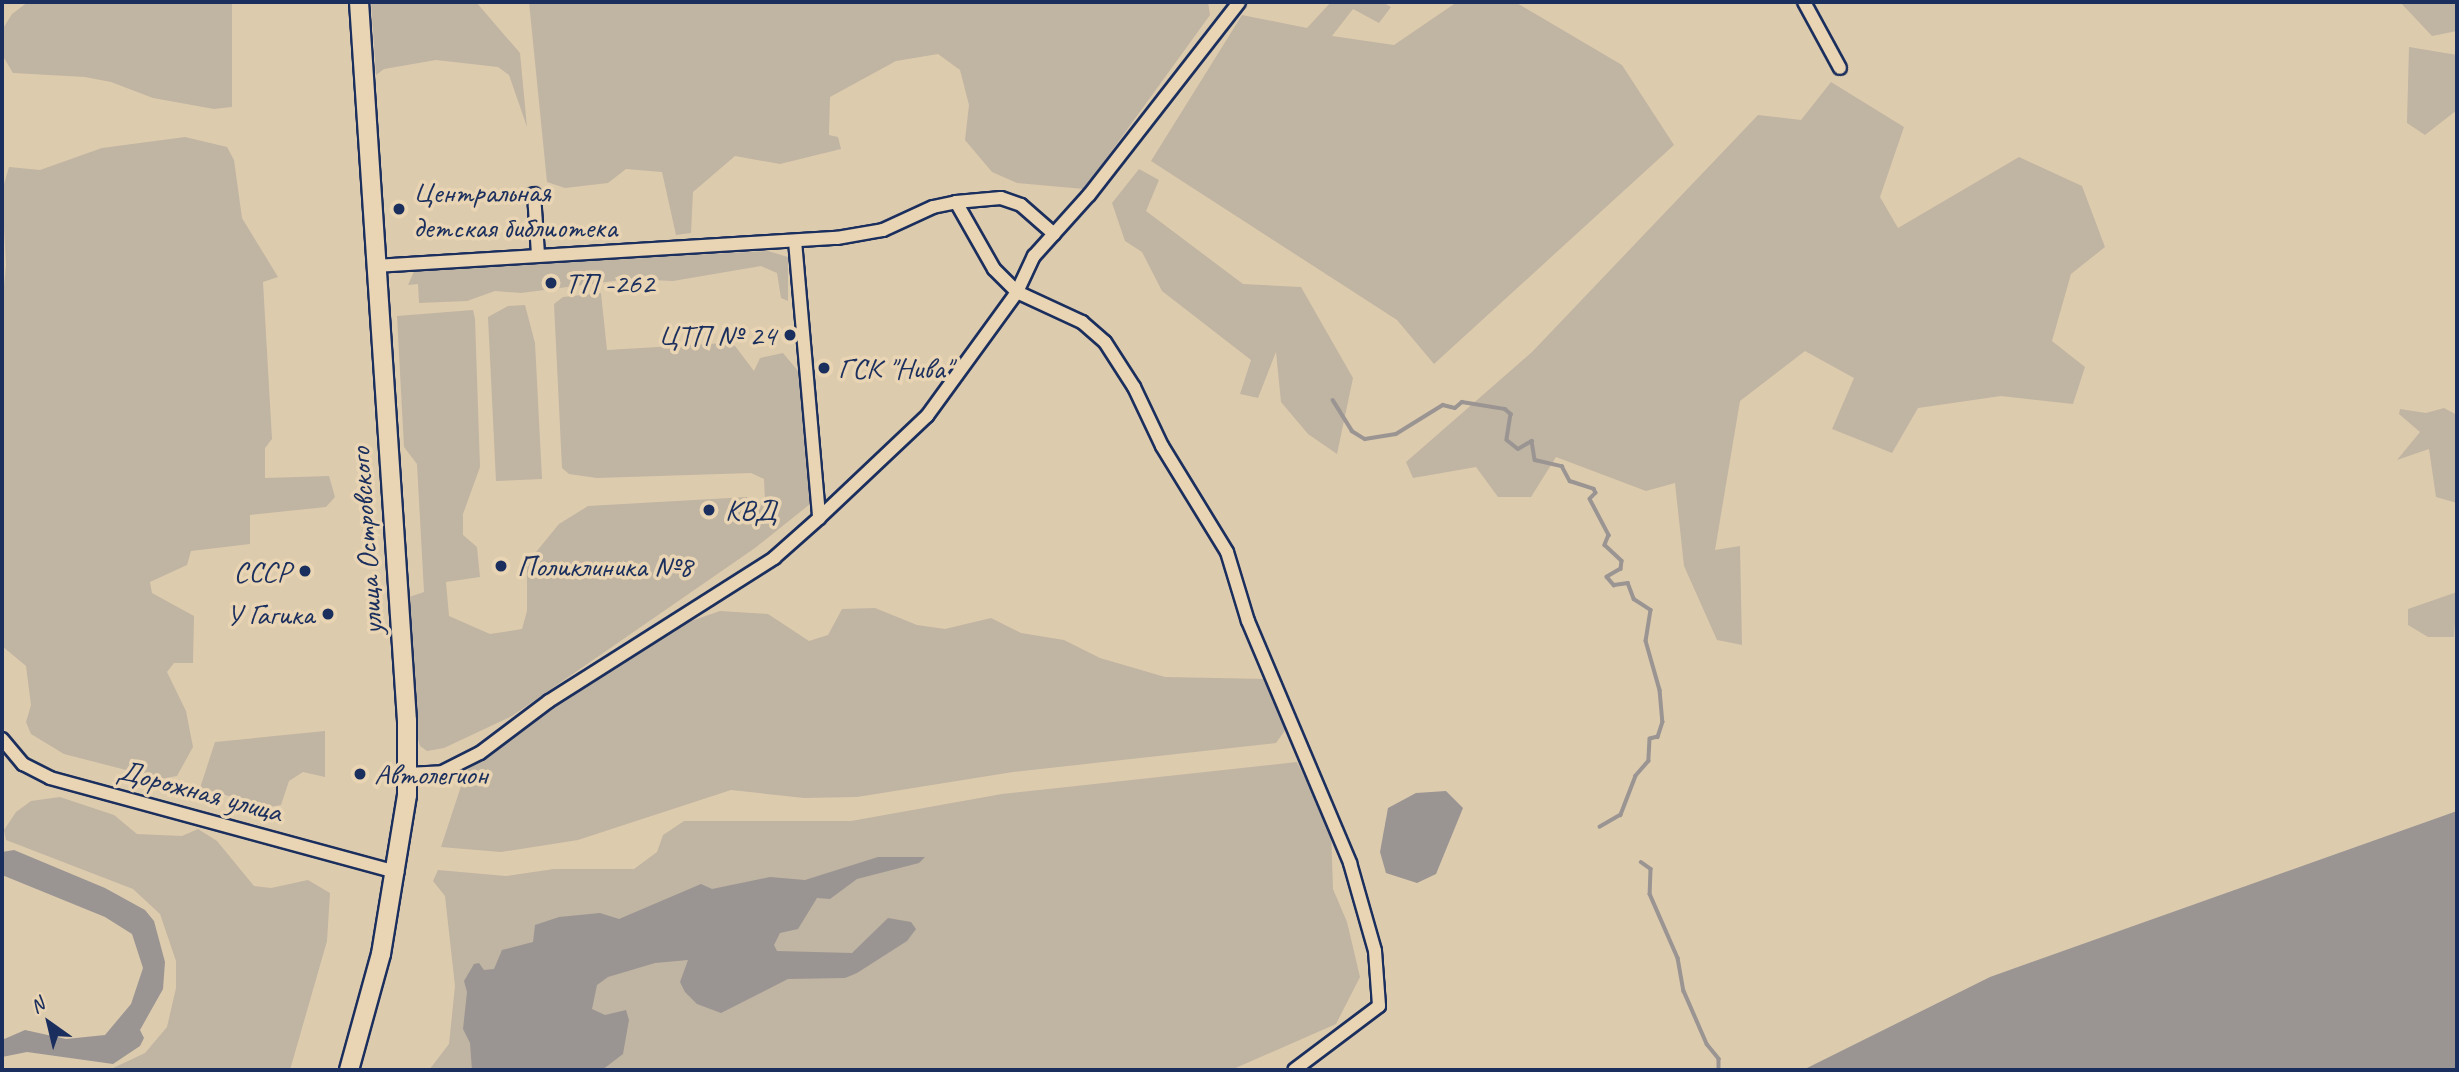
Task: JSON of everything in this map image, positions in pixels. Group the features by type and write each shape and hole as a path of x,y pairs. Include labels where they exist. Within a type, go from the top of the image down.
{"main road":[{"name":"улица Островского","path":"349,1070 397,872 407,774 359,2"}],"street":[{"path":"407,774 442,772 480,753 549,701 774,558 819,518 927,416 1017,292 1034,256 1238,2"},
{"path":"1804,2 1840,68"},
{"path":"534,194 538,255"},
{"path":"375,266 795,241 883,230 933,207 1001,198 1021,205 1054,234"},
{"path":"956,202 970,221 982,253 1017,292 1082,322 1105,342 1134,387 1162,446 1227,552 1252,631 1350,863 1375,951 1379,1006 1294,1070"},
{"path":"795,241 819,518"},
{"name":"Дорожная улица","path":"2,739 23,764 50,778 397,872"}],"shaded area":[{"path":"28,2 232,3 232,107 214,109 153,98 111,82 85,77 13,73 4,58 2,30 12,14"},
{"path":"371,2 476,2 520,53 527,127 509,75 498,67 436,60 384,69 376,75"},
{"path":"529,2 1208,2 1210,15 1084,189 1017,183 992,172 965,140 969,105 960,70 938,54 896,61 830,97 829,135 838,137 841,149 780,164 735,156 693,192 691,233 676,235 662,172 626,169 608,183 565,188 547,182"},
{"path":"1331,2 1382,2 1391,7 1379,23 1353,9 1332,36 1394,45 1457,2 1515,2 1622,65 1674,145 1434,364 1397,320 1151,161 1242,15 1307,28"},
{"path":"2400,2 2457,2 2457,31 2432,36"},
{"path":"2409,47 2457,55 2457,110 2425,135 2407,123"},
{"path":"1831,82 1904,127 1880,197 1898,228 2019,157 2082,186 2105,247 2071,274 2052,341 2085,367 2073,404 2001,396 1918,408 1892,453 1832,429 1854,378 1805,351 1740,401 1715,550 1740,546 1742,645 1717,640 1684,566 1675,483 1646,491 1556,457 1531,497 1498,497 1476,467 1413,478 1406,462 1532,352 1758,115 1801,120"},
{"path":"185,137 227,147 234,160 242,218 278,277 263,282 272,439 265,448 265,478 329,476 335,497 326,507 250,515 250,544 191,551 187,565 150,582 152,593 194,616 193,663 174,663 167,672 186,711 193,747 177,776 161,779 64,754 31,734 26,722 31,705 26,666 2,646 2,306 6,265 2,191 9,167 40,170 102,148"},
{"path":"1139,169 1159,180 1146,211 1243,284 1301,287 1353,378 1337,454 1308,434 1281,402 1276,352 1258,398 1240,394 1251,360 1162,291 1142,252 1125,241 1112,203"},
{"path":"768,251 788,257 788,301 781,298 777,273 761,266 673,281 629,279 521,293 495,291 467,301 419,303 418,284 408,285 415,269"},
{"path":"601,293 607,350 725,343 735,346 754,371 760,358 783,353 798,371 810,504 755,548 512,716 444,748 427,751 420,746 415,730 408,610 409,597 424,592 417,464 404,447 397,316 473,310 475,319 480,467 463,514 463,535 477,547 480,577 446,582 449,616 490,634 522,629 527,611 527,563 559,524 588,506 747,497 748,503 765,501 764,479 751,473 597,478 569,474 562,468 554,304 563,297"},
{"path":"525,305 535,343 542,479 496,481 488,317 508,306"},
{"path":"2444,408 2457,415 2457,503 2436,497 2429,449 2397,460 2420,432 2399,414 2400,409 2426,413"},
{"path":"2457,592 2454,637 2428,637 2408,625 2408,609"},
{"path":"875,608 917,625 945,629 991,618 1021,633 1064,640 1100,658 1165,677 1267,679 1286,729 1276,743 1013,772 857,797 804,798 731,790 578,840 501,852 441,847 466,771 493,747 677,626 720,611 768,614 809,641 828,635 842,609"},
{"path":"325,731 325,777 303,772 289,781 281,805 269,807 200,788 215,742"},
{"path":"1297,762 1331,830 1333,889 1347,922 1360,977 1336,1024 1231,1070 429,1070 449,1044 455,986 445,896 433,881 438,870 506,876 554,869 634,869 657,852 663,835 684,821 851,821 1002,794"},
{"path":"1446,791 1463,808 1436,874 1417,883 1386,873 1380,852 1388,808 1416,793"},
{"path":"60,797 114,815 137,834 182,836 198,829 217,841 254,886 271,888 308,880 330,893 327,941 290,1070 109,1070 145,1053 167,1027 176,988 176,961 160,914 133,889 6,840 4,830 16,812 31,801"},
{"path":"2457,811 2457,1070 1803,1070 1990,977"},
{"path":"14,850 105,888 145,910 154,921 165,962 163,989 140,1030 144,1038 140,1046 113,1064 27,1052 2,1057 2,1040 25,1030 66,1039 105,1035 131,1004 143,968 132,934 105,917 2,875 2,852"},
{"path":"878,857 925,857 919,863 857,879 830,899 817,898 798,929 780,933 774,945 777,951 852,953 888,918 911,922 916,929 907,941 857,973 845,978 788,979 721,1013 697,1004 685,992 680,982 688,960 655,963 608,977 597,985 592,1009 605,1015 626,1010 629,1020 623,1054 602,1070 472,1070 470,1043 463,1029 467,992 464,981 474,964 479,963 484,970 494,969 502,950 533,942 535,925 559,917 600,913 619,919 701,884 712,889 770,877 805,880"}],"waterway":[{"path":"1333,400 1352,431 1365,439 1396,434 1443,405 1455,408 1462,402 1505,409 1511,414 1507,440 1518,449 1532,441 1535,460 1562,466 1570,481 1594,489 1596,493 1590,499 1609,535 1605,545 1622,561 1621,569 1607,577 1614,585 1628,583 1634,599 1651,610 1646,641 1660,690 1663,722 1658,737 1650,739 1649,761 1636,776 1621,815 1600,827"},
{"path":"1641,862 1651,869 1650,894 1678,958 1684,991 1707,1044 1719,1059 1719,1070"}],"place":[{"name":"Центральная детская библиотека","path":"399,209"},
{"name":"ТП -262","path":"551,283"},
{"name":"ЦТП № 24","path":"790,335"},
{"name":"ГСК \"Нива\"","path":"824,368"},
{"name":"КВД","path":"709,510"},
{"name":"Поликлиника №8","path":"501,566"},
{"name":"СССР","path":"305,571"},
{"name":"У Гагика","path":"328,614"},
{"name":"Автолегион","path":"360,774"}]}
